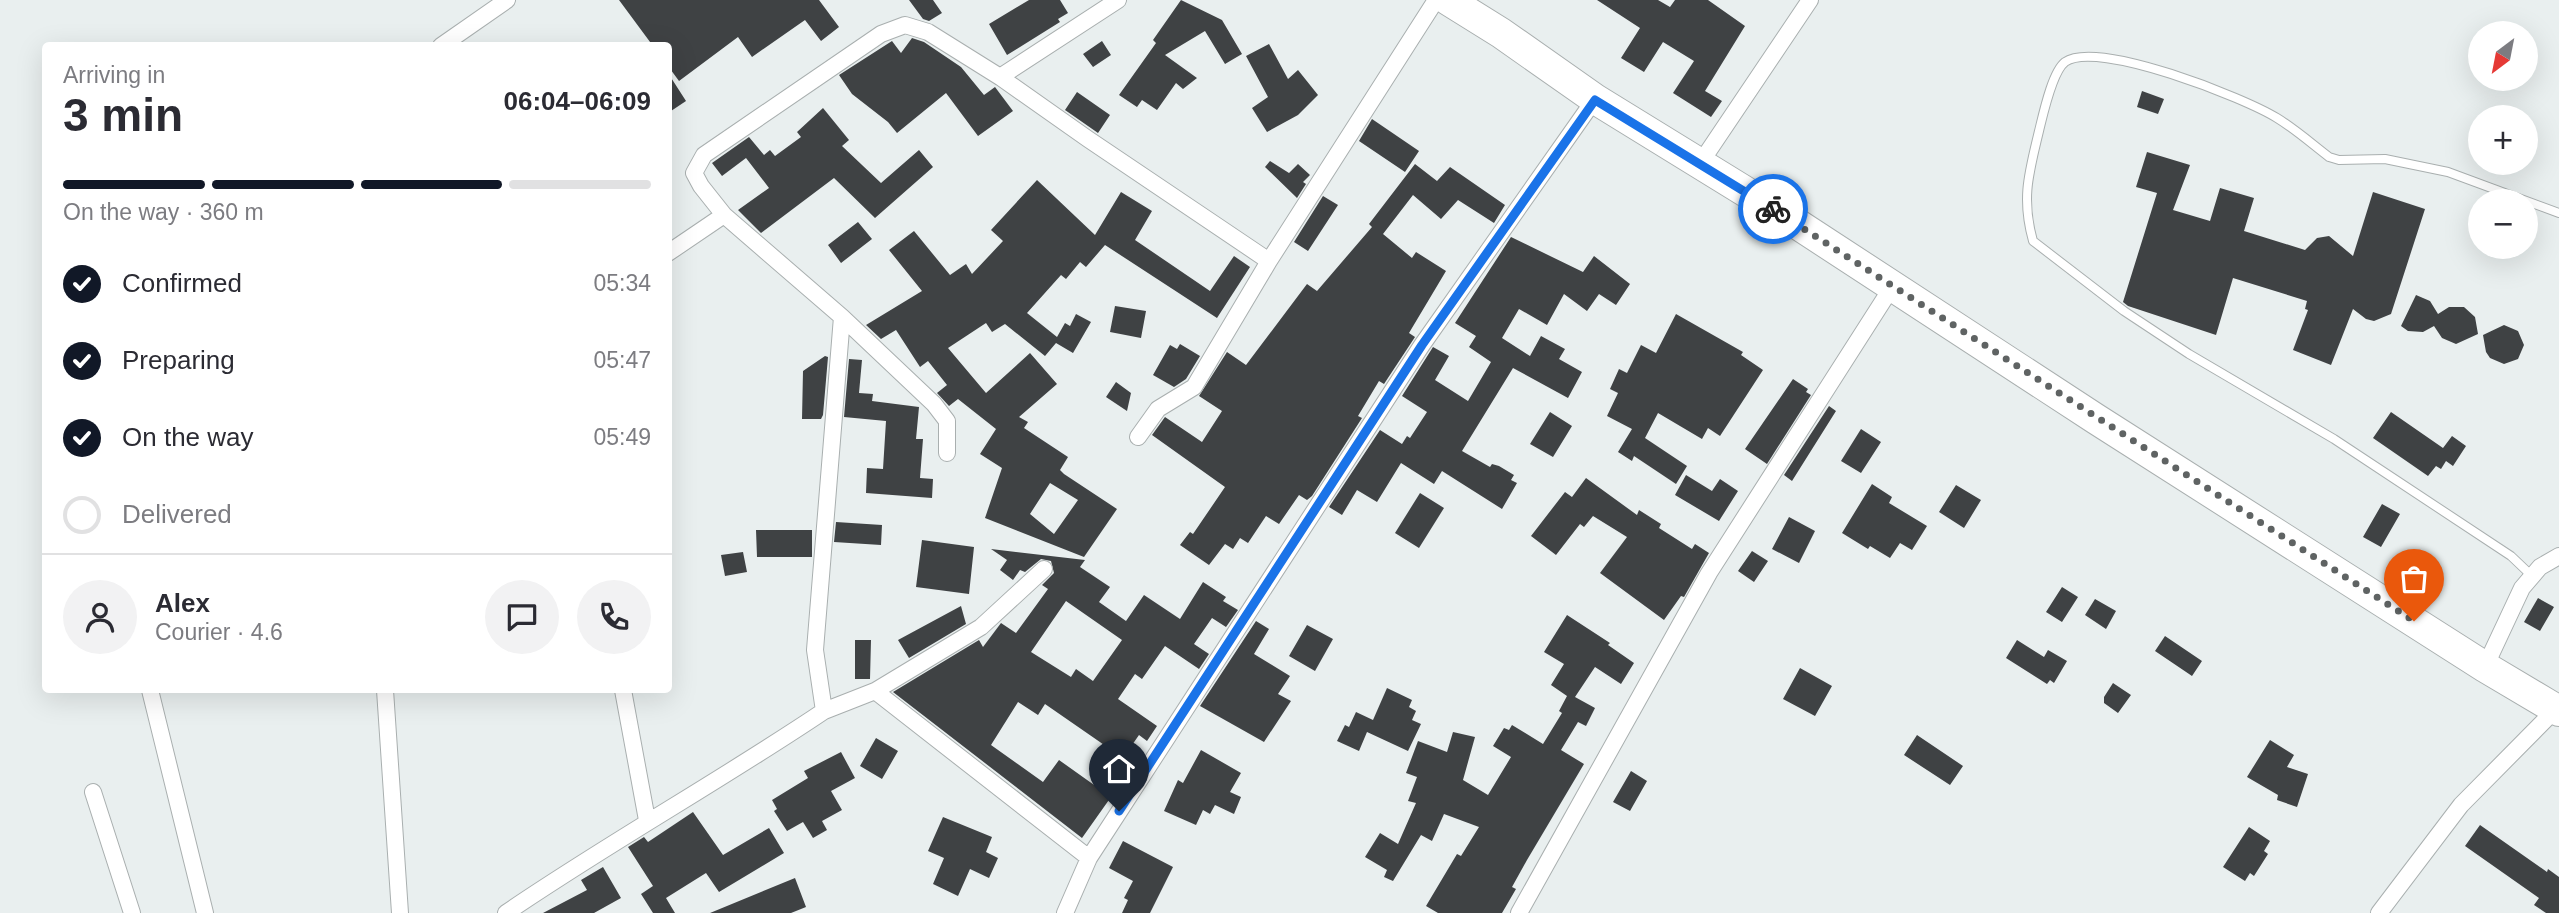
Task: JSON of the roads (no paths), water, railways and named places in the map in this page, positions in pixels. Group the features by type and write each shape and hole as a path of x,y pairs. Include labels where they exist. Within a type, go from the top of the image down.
{"highway":[{"path":"1448,0 1501,33 1595,100 1785,216 2485,667 2557,710"}],"street":[{"path":"447,42 508,0"},
{"path":"1000,77 1118,0"},
{"path":"1138,437 1158,409 1194,387 1269,261 1436,0"},
{"path":"1699,165 1810,0"},
{"path":"947,453 947,421 934,404 842,317 724,215 694,173 704,155 881,34 905,25 928,32 1000,77 1269,261"},
{"path":"1065,913 1089,858 1422,345 1595,100"},
{"path":"672,250 724,215"},
{"path":"1519,913 1709,573 1892,287"},
{"path":"824,711 815,650 842,317"},
{"path":"2485,667 2522,589 2540,566 2559,556"},
{"path":"506,913 648,820 776,744 824,711 875,691 981,627 1044,569"},
{"path":"875,691 1089,858"},
{"path":"151,693 205,913"},
{"path":"385,693 400,913"},
{"path":"624,693 648,820"},
{"path":"2379,913 2461,805 2557,710"},
{"path":"93,792 132,913"}],"lane":[{"path":"2532,576 2511,556 2334,439 2189,354 2124,311 2033,241 2025,192 2043,115 2056,77 2065,62 2083,56 2127,61 2221,92 2277,118 2329,157 2339,160 2385,159 2448,172 2559,213"}]}
